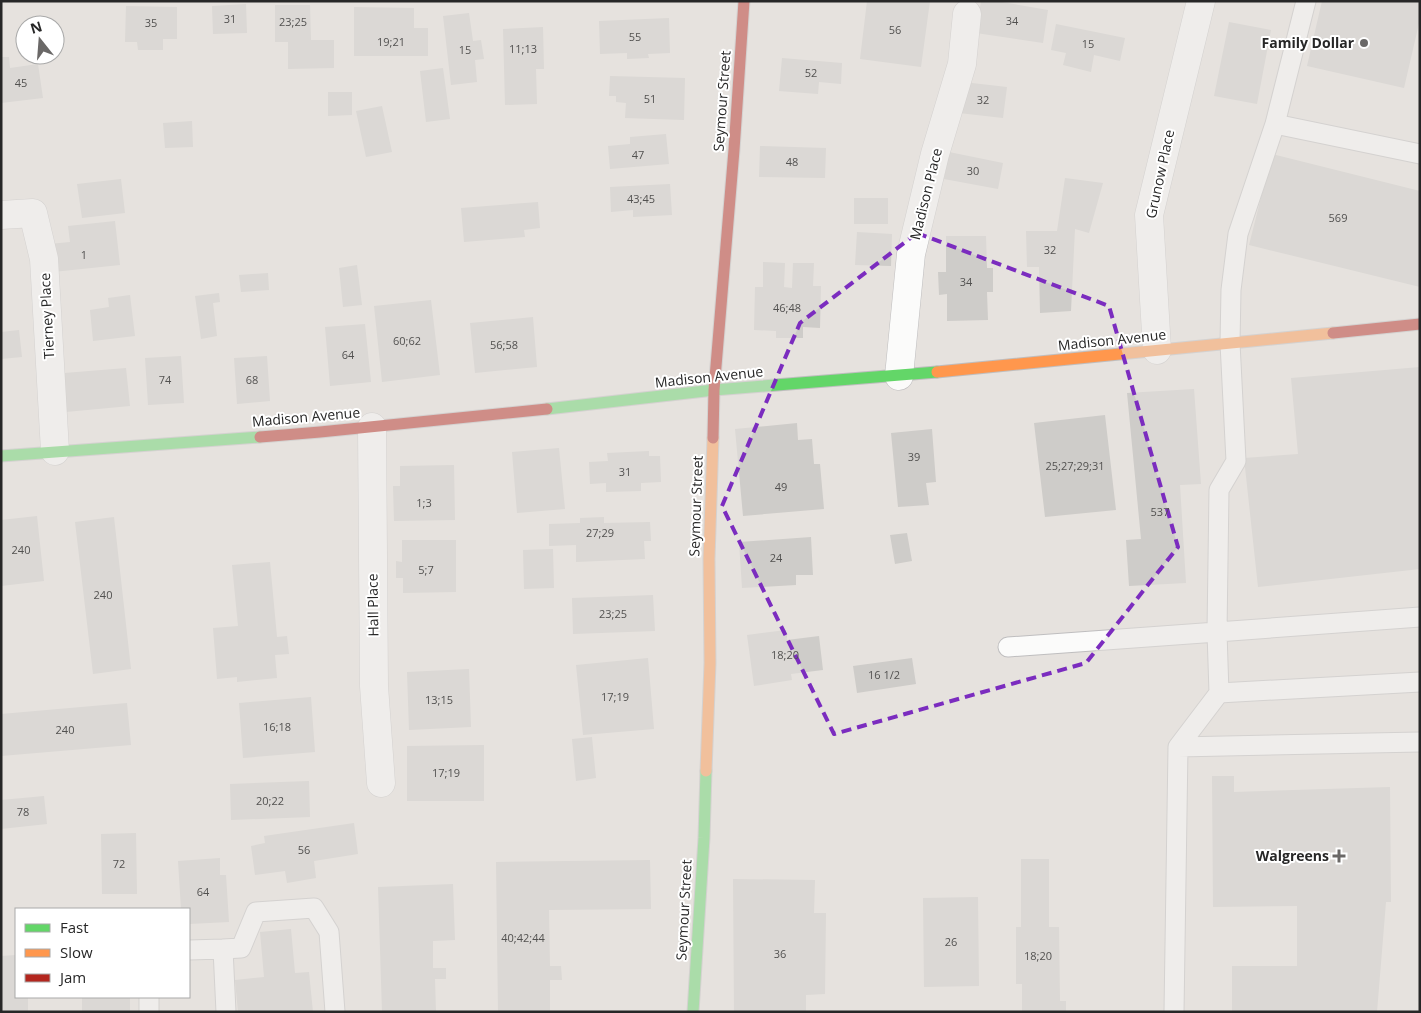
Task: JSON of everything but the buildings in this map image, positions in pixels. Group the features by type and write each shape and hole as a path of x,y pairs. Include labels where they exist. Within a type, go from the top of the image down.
{"street":[{"name":"Seymour Street","path":"694,1012 704,838 710,663 709,559 714,390 744,1"},
{"name":"Grunow Place","path":"1157,350 1149,214 1201,1"},
{"name":"Madison Place","path":"899,376 911,254 935,154 962,64 967,14"},
{"name":"Tierney Place","path":"1,215 33,213 44,259 55,451"},
{"name":"Madison Avenue","path":"1,456 310,433 610,403 714,390 899,376 1420,324"},
{"name":"Hall Place","path":"372,427 374,686 380,783"}],"lane":[{"path":"1174,1012 1178,747 1219,692 1217,632 1219,490 1236,461 1230,343 1231,290 1238,234 1275,124 1306,1"},
{"path":"1275,124 1420,154"},
{"path":"1008,647 1420,617"},
{"path":"1219,692 1420,682"},
{"path":"1178,747 1420,742"},
{"path":"190,950 241,948 256,912 314,908 330,932 335,1012"},
{"path":"223,949 226,1012"},
{"path":"149,998 150,1012"}],"highlighted area":[{"path":"917,233 1109,306 1178,547 1086,663 834,734 722,506 800,323"}],"traffic: fast":[{"path":"547,409 714,390 937,372"},
{"path":"1,456 260,437"},
{"path":"693,1012 704,838 706,771"}],"traffic: slow":[{"path":"937,372 1333,333"},
{"path":"706,771 710,663 709,559 713,438"}],"traffic: jam":[{"path":"713,438 714,390 744,1"},
{"path":"1333,333 1420,324"},
{"path":"260,437 547,409"}],"place":[{"name":"Family Dollar","path":"1364,43"},
{"name":"Walgreens","path":"1339,856"}]}
